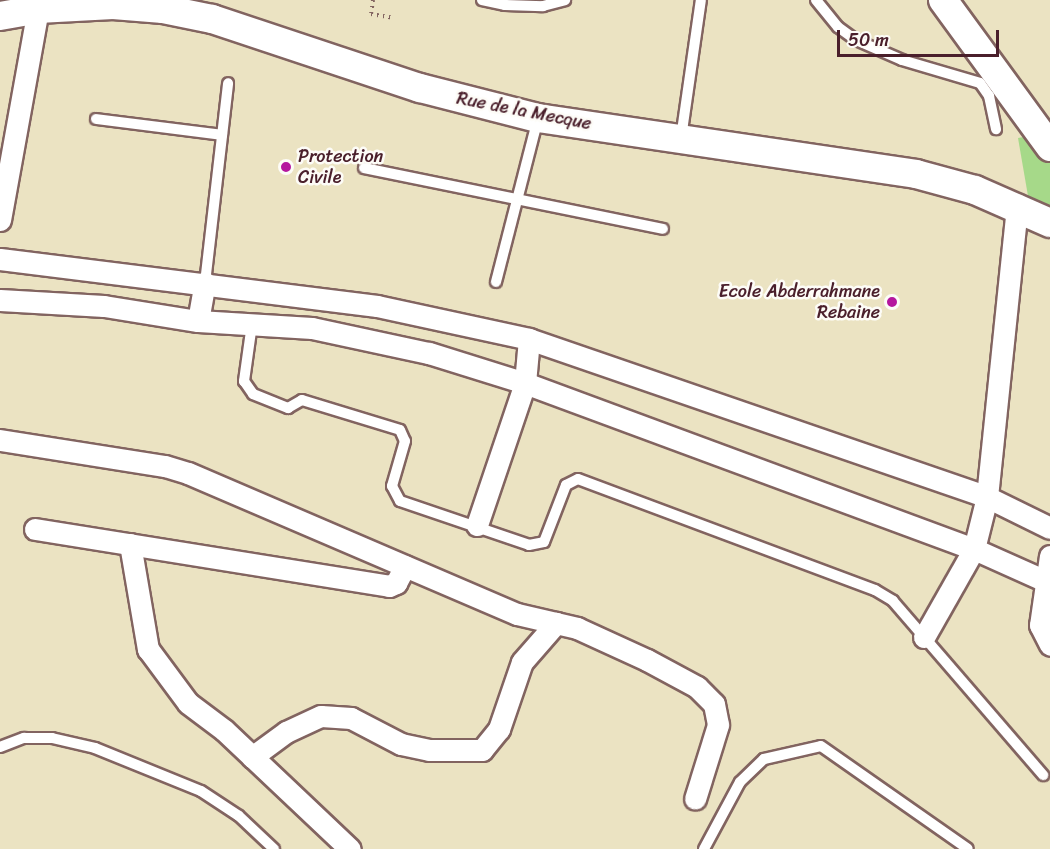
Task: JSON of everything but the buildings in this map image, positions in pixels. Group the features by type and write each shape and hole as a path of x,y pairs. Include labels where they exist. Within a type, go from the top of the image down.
{"street":[{"path":"943,0 1050,147"},
{"name":"Rue de la Mecque","path":"0,16 38,9 113,5 212,19 420,88 538,118 916,174 1017,205 1050,223"},
{"path":"0,220 38,9"},
{"path":"924,637 974,549 987,497 1017,205"},
{"path":"0,259 377,306 529,339 987,497 1050,528"},
{"path":"198,321 205,283"},
{"path":"0,300 104,306 198,321 312,328 370,338 525,383 974,549 1047,582"},
{"path":"477,525 525,383 529,339"},
{"path":"0,440 165,466 518,614 577,628 647,660 697,687 714,704 718,725 695,799"},
{"path":"35,529 389,586 396,584 405,566"},
{"path":"130,544 148,649 189,703 252,757 350,849"},
{"path":"1050,556 1040,625 1050,645"},
{"path":"252,757 286,732 321,716 351,718 401,744 429,750 482,750 499,729 522,662 556,623"}],"lane":[{"path":"482,0 505,5 543,6 565,0"},
{"path":"681,138 701,0"},
{"path":"816,0 838,27 856,40 902,60 980,83 989,96 996,129"},
{"path":"205,283 228,83"},
{"path":"496,282 538,118"},
{"path":"96,119 222,135"},
{"path":"364,168 663,229"},
{"path":"252,324 243,381 253,393 288,408 302,400 400,429 405,441 392,486 400,501 477,525 529,545 544,542 566,485 578,479 875,590 893,601 1044,775"},
{"path":"0,747 24,738 52,738 95,748 201,791 239,816 274,849"},
{"path":"704,849 740,782 764,759 820,746 968,849"}],"path":[{"path":"373,0 371,14 393,18"}],"green space":[{"path":"1035,135 1050,151 1050,209 1028,196 1018,138"}],"place":[{"name":"Protection Civile","path":"286,167"},
{"name":"Ecole Abderrahmane Rebaine","path":"892,302"}]}
